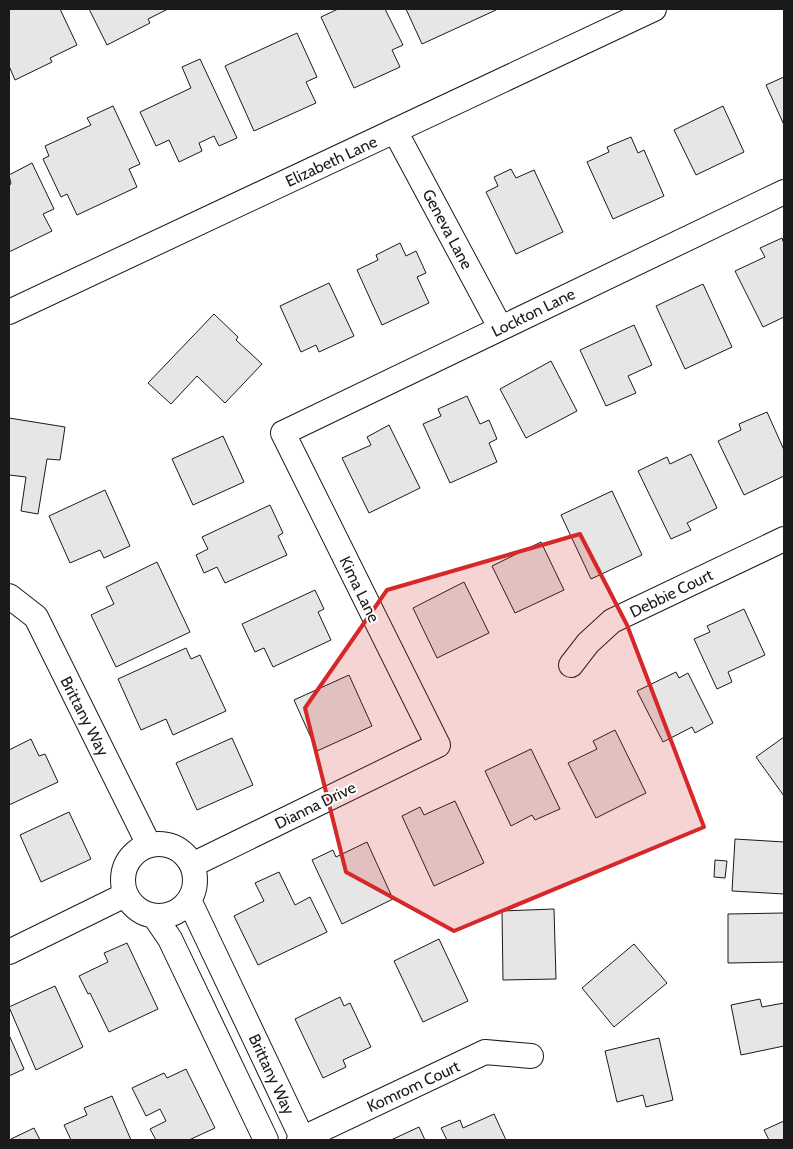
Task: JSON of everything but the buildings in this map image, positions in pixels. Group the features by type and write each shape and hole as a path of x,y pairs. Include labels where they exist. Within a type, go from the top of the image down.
{"street":[{"name":"Elizabeth Lane","path":"9,312 654,9"},
{"name":"Geneva Lane","path":"395,131 500,327"},
{"name":"Lockton Lane","path":"283,433 784,192"},
{"name":"Kima Lane","path":"283,433 438,745"},
{"name":"Debbie Court","path":"570,665 588,643 612,621 784,539"},
{"name":"Brittany Way","path":"9,596 36,617 149,845"},
{"name":"Dianna Drive","path":"192,865 438,745"},
{"path":"162,844 174,847 185,854 192,865 195,877 194,890 189,900 179,910 168,916 155,917 143,913 132,906 125,895 122,883 123,870 133,854 149,845 162,844"},
{"path":"9,952 125,895"},
{"name":"Brittany Way","path":"189,900 301,1140"},
{"name":"Brittany Way","path":"155,917 170,939 266,1140"},
{"name":"Komrom Court","path":"301,1140 485,1052 531,1056"}],"highlighted area":[{"path":"580,534 627,625 704,827 454,931 346,872 305,708 387,590"}]}
